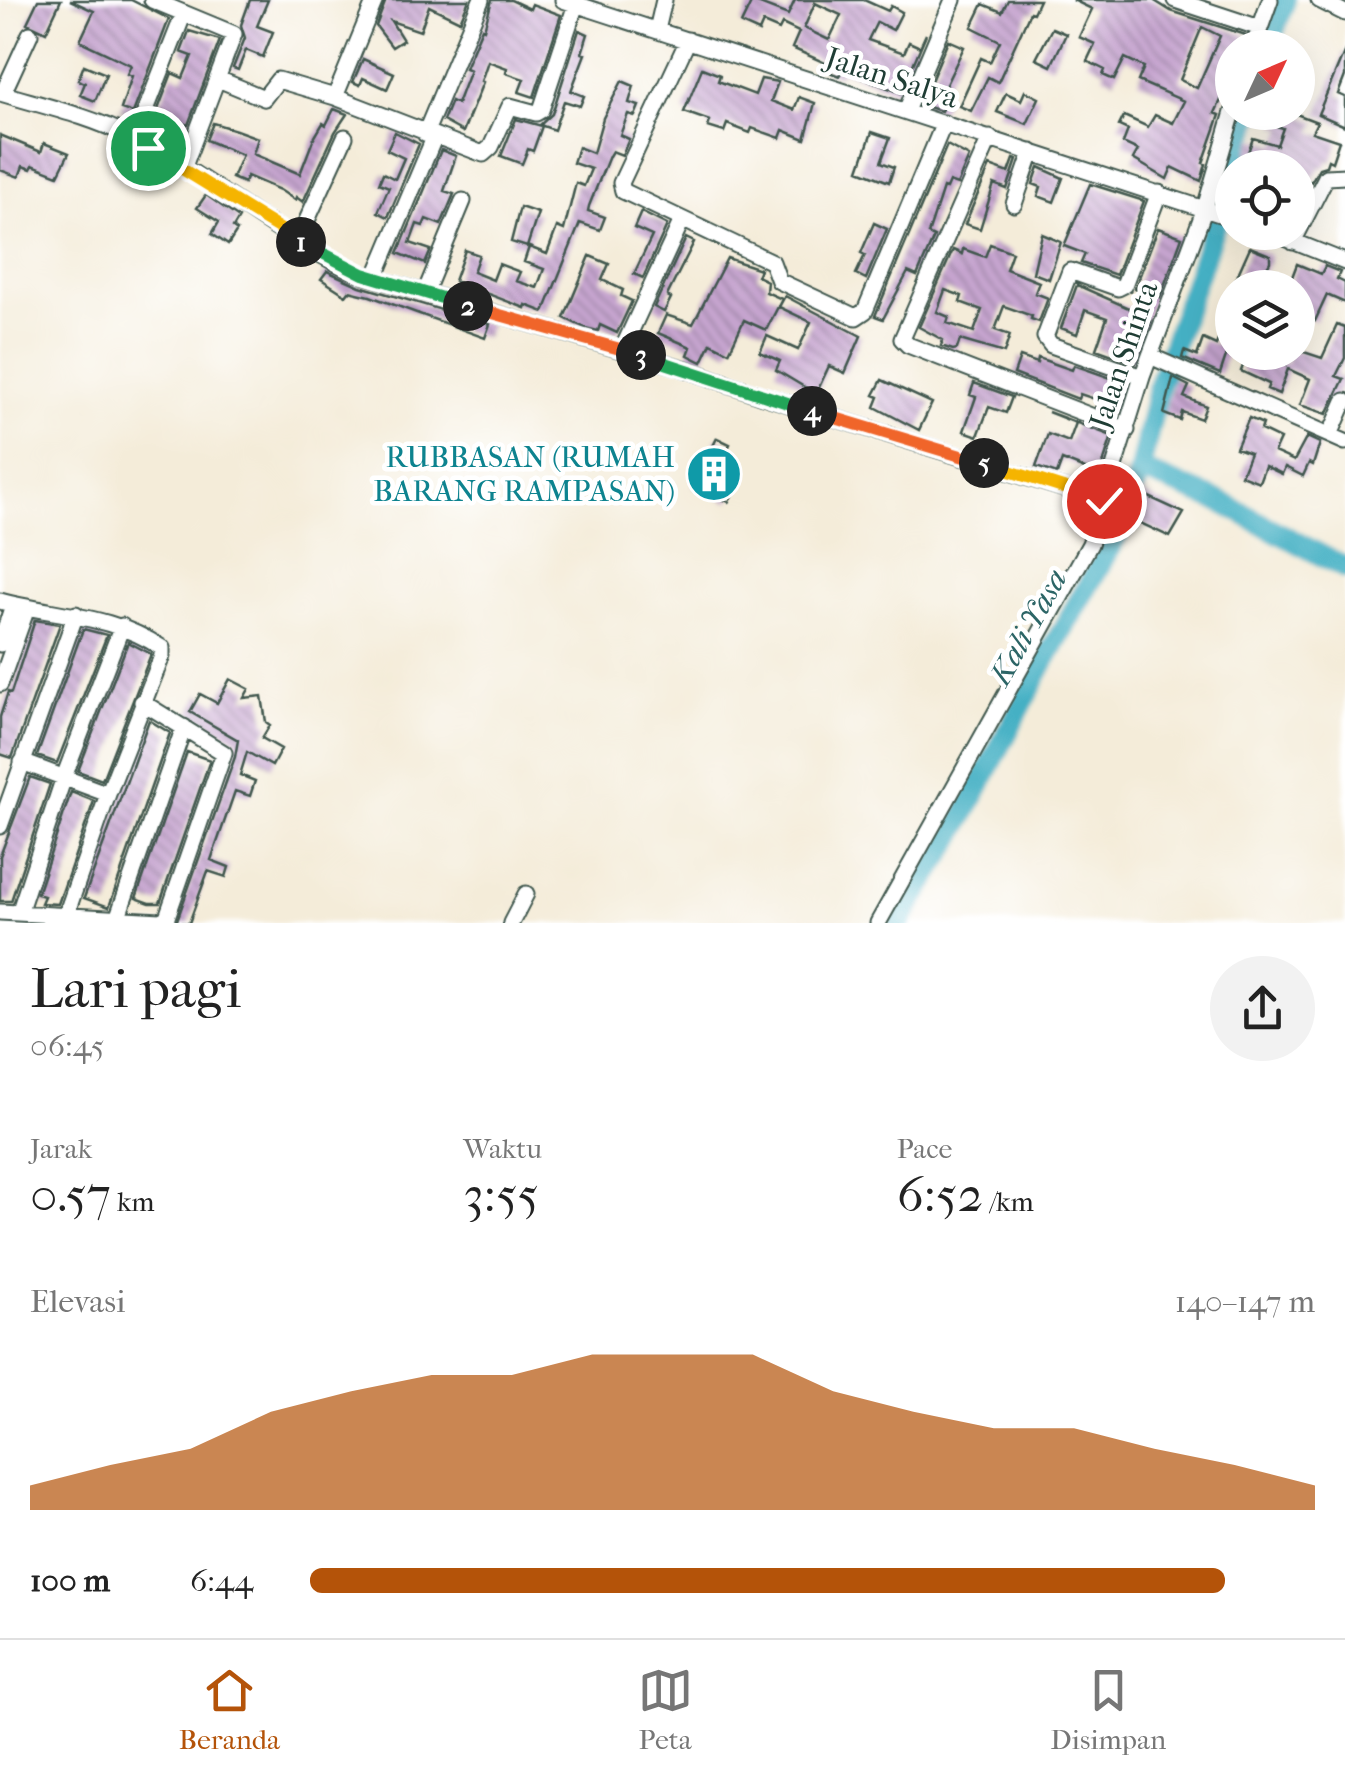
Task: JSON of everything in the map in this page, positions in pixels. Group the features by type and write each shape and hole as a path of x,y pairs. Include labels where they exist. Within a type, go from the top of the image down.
{"street":[{"path":"152,0 234,34 183,169"},
{"path":"335,98 375,0"},
{"path":"375,278 482,0"},
{"path":"657,30 664,0"},
{"path":"906,111 953,0"},
{"path":"1175,0 1260,28 1270,0"},
{"path":"1319,0 1345,13"},
{"path":"218,79 264,98 276,80 483,154 491,147 510,106 539,112 579,3"},
{"name":"Jalan Salya","path":"579,3 1215,211"},
{"path":"135,138 184,13"},
{"path":"30,34 1,93 94,121 135,138 346,268 1104,501"},
{"path":"688,40 621,188 628,196 772,262 780,280 858,318 865,311 944,123"},
{"name":"Jalan Shinta","path":"878,923 1090,544 1142,377 1209,209 1228,130"},
{"path":"298,240 345,137"},
{"path":"990,138 902,339 908,345 1126,430"},
{"path":"1014,204 1032,152"},
{"path":"1315,199 1326,178 1345,176"},
{"path":"1142,377 1051,345 1045,337 1070,270 1118,288 1124,285 1160,193"},
{"path":"425,293 463,201"},
{"path":"622,350 682,220"},
{"path":"1314,250 1345,262"},
{"path":"1152,356 1337,438 1345,401"},
{"path":"13,605 76,614 122,626 162,648 66,915"},
{"path":"0,644 13,605"},
{"path":"1,680 13,605"},
{"path":"0,826 76,614"},
{"path":"19,912 64,778 122,626"},
{"path":"0,912 161,921 167,917 224,758 221,749 142,702"},
{"path":"116,918 184,726"},
{"path":"0,763 64,778 108,794"},
{"path":"511,923 526,894"}],"building":[{"path":"38,0 61,0 46,32 27,23"},
{"path":"70,0 131,0 169,19 133,113 121,109 132,76 127,74 131,65 80,41 94,11"},
{"path":"250,0 268,0 257,26 273,32 263,57 246,50 238,70 233,68 245,38 241,25"},
{"path":"386,0 469,0 460,21 429,6 420,31 391,21 403,40 392,47 376,26"},
{"path":"492,0 511,0 530,9 532,4 561,15 534,97 519,92 524,79 488,61 463,132 443,121 451,101 457,104 470,70 465,68 484,29"},
{"path":"795,0 864,0 888,11 891,6 902,12 893,30 877,22 868,40 904,53 909,42 920,47 926,34 901,93 842,70 839,76 827,71 830,65 792,48 799,32 782,24 779,30 763,23 759,32 741,24 752,1 788,15","holes":["815,3 841,15 829,40 804,28"]},
{"path":"1008,0 1039,0 998,82 988,77 971,111 959,106 981,58 990,62 1000,41 972,27 983,4 1002,12"},
{"path":"1073,0 1153,0 1171,11 1230,30 1215,30 1215,34 1202,27 1180,80 1197,88 1215,47 1215,129 1201,181 1172,167 1167,179 1133,159 1138,150 1123,143 1128,130 1119,126 1124,116 1148,127 1155,115 1173,123 1184,101 1138,81 1144,67 1125,58 1114,80 1103,75 1105,70 1087,61 1095,44 1079,37 1092,9"},
{"path":"1052,28 1066,34 1051,66 1036,59"},
{"path":"579,30 588,34 571,91 584,96 580,106 564,101 554,130 540,125 552,114"},
{"path":"189,31 220,40 188,125 175,121 173,127 154,120 172,73 183,78 192,56 181,52"},
{"path":"948,40 964,47 939,99 945,102 941,111 921,105"},
{"path":"1345,50 1345,76 1338,94 1345,97 1345,126 1318,114"},
{"path":"363,59 394,73 387,89 363,78 360,85 353,82"},
{"path":"84,65 106,74 95,101 80,95 85,83 78,80"},
{"path":"702,68 720,75 718,81 755,95 761,79 778,82 771,101 794,110 799,97 815,103 805,139 783,130 780,138 727,124 724,132 708,127 710,121 684,112"},
{"path":"622,81 634,86 629,103 639,106 635,116 628,114 620,135 629,139 622,155 612,151 589,206 588,211 605,217 600,230 580,223 544,312 454,281 465,250 479,255 473,272 493,280 499,264 520,272 516,281 537,288 544,269 524,262 529,247 547,254 557,227 564,230 576,183 584,186 591,169 573,163 578,147 593,153 603,118"},
{"path":"1025,91 1039,98 1027,124 997,112 1006,93 1021,100"},
{"path":"334,109 347,114 303,202 247,176 244,183 232,178 242,155 206,140 213,123 236,130 258,138 253,154 300,174 313,140"},
{"path":"516,119 542,126 533,151 528,149 522,164 501,156"},
{"path":"1282,130 1313,130 1339,141 1332,162 1328,160 1315,175 1315,150 1249,150 1253,138 1277,145"},
{"path":"395,132 419,144 388,217 378,212 389,187 379,183 383,173 395,179 404,158 387,150"},
{"path":"872,132 890,138 881,162 894,167 889,182 859,170"},
{"path":"0,135 41,152 44,143 69,153 58,175 33,165 31,169 23,166 19,177 0,170"},
{"path":"947,145 969,157 957,185 949,182 943,188 928,234 934,237 917,276 908,272 883,319 875,316"},
{"path":"441,150 456,156 444,191 454,194 441,225 426,219 423,226 417,224 410,243 431,250 425,264 398,253"},
{"path":"1014,159 1017,160 1007,189 994,184 980,229 965,224 990,166 1009,173"},
{"path":"1039,167 1063,178 1054,202 1038,196 1041,187 1033,184"},
{"path":"1090,184 1144,201 1116,275 1081,263 1085,254 1064,246"},
{"path":"206,195 239,218 233,228 237,231 228,245 212,234 219,222 197,208"},
{"path":"520,207 538,213 527,247 511,242"},
{"path":"641,212 667,225 643,278 634,274 652,236 634,228"},
{"path":"874,223 887,229 866,279 856,274"},
{"path":"1158,228 1182,237 1160,297 1155,295 1146,320 1151,321 1135,363 1096,349 1107,318 1085,310 1077,334 1061,328 1077,285 1133,310 1140,290 1135,288"},
{"path":"1042,234 1061,242 1049,279 1033,273"},
{"path":"686,238 694,242 667,296 671,298 664,312 654,307"},
{"path":"990,244 1012,252 1006,269 1039,282 1035,293 1048,298 1039,322 1004,306 995,330 1010,335 1004,353 960,340 957,349 941,346 943,340 919,327 953,250 962,254 963,249 985,257","holes":["945,290 962,296 960,302 982,310 974,332 947,323 949,317 937,312"]},
{"path":"1249,250 1270,255 1265,270 1240,270"},
{"path":"590,256 609,264 602,280 623,290 621,296 632,301 617,333 600,325 598,331 585,328 564,318"},
{"path":"727,258 760,269 757,276 767,281 766,292 782,299 766,330 744,320 729,352 711,343 702,362 688,355 691,347 658,333 666,315 693,324"},
{"path":"1325,266 1340,272 1337,279 1345,283 1345,303 1327,295 1315,321 1315,272 1321,274"},
{"path":"327,271 360,286 490,324 485,338 370,296 349,291 346,295 321,279"},
{"path":"785,296 861,336 845,373 829,366 816,394 776,370 780,361 760,352 767,336 798,350 811,322 779,307"},
{"path":"1337,325 1345,328 1345,358 1336,376 1344,379 1327,414 1300,405 1310,379 1290,370 1315,370 1315,356 1322,358"},
{"path":"1203,339 1215,345 1215,370 1221,370 1220,374 1182,358 1184,351 1197,356"},
{"path":"1020,357 1037,363 1038,358 1072,370 1074,365 1128,384 1118,415 1096,406 1098,400 1080,394 1078,399 1014,374"},
{"path":"1288,370 1279,394 1267,389 1269,384 1241,371"},
{"path":"1173,378 1189,386 1184,397 1206,406 1201,419 1182,412 1180,420 1164,414"},
{"path":"882,380 932,403 919,430 875,407 879,397 874,395"},
{"path":"974,383 1012,397 1006,413 989,407 978,436 964,431 976,397 970,395"},
{"path":"1048,412 1112,436 1097,483 1082,477 1085,469 1062,460 1057,474 1036,467 1048,434 1069,442 1076,423"},
{"path":"1249,418 1263,424 1261,430 1280,439 1274,452 1294,461 1307,437 1320,443 1313,465 1309,463 1303,476 1285,467 1282,474 1265,466 1259,482 1241,475 1250,453 1236,448"},
{"name":"RUBBASAN (RUMAH BARANG RAMPASAN)","path":"717,438 730,444 719,469 739,479 729,502 693,486"},
{"path":"1136,491 1184,513 1170,537 1138,522 1144,510 1130,503"},
{"path":"35,620 60,624 12,758 0,754 0,717"},
{"path":"83,629 107,635 57,763 37,756"},
{"path":"128,642 151,654 102,780 78,771"},
{"path":"230,679 249,689 244,698 262,696 266,722 270,725 262,738 281,749 272,766 247,752 240,775 255,781 250,796 235,791 211,860 229,867 226,877 208,871 189,923 176,923 238,740 190,712 200,694 217,703"},
{"path":"149,720 170,733 109,907 84,898"},
{"path":"187,752 210,760 160,903 150,903 136,898"},
{"path":"30,777 50,784 11,901 0,901 0,856"},
{"path":"71,792 94,801 58,904 41,903 44,896 37,894"}],"waterway":[{"name":"Kali Yasa","path":"1274,30 1285,0"},
{"name":"Kali Yasa","path":"1240,150 1246,130"},
{"name":"Kali Yasa","path":"899,923 952,838 1043,664 1122,526 1140,470 1159,384 1215,224"},
{"path":"1140,470 1221,502 1345,568"}],"place":[{"name":"RUBBASAN (RUMAH BARANG RAMPASAN)","path":"714,474"}],"route":[{"path":"148,148 346,268 684,368 1104,501"}]}
